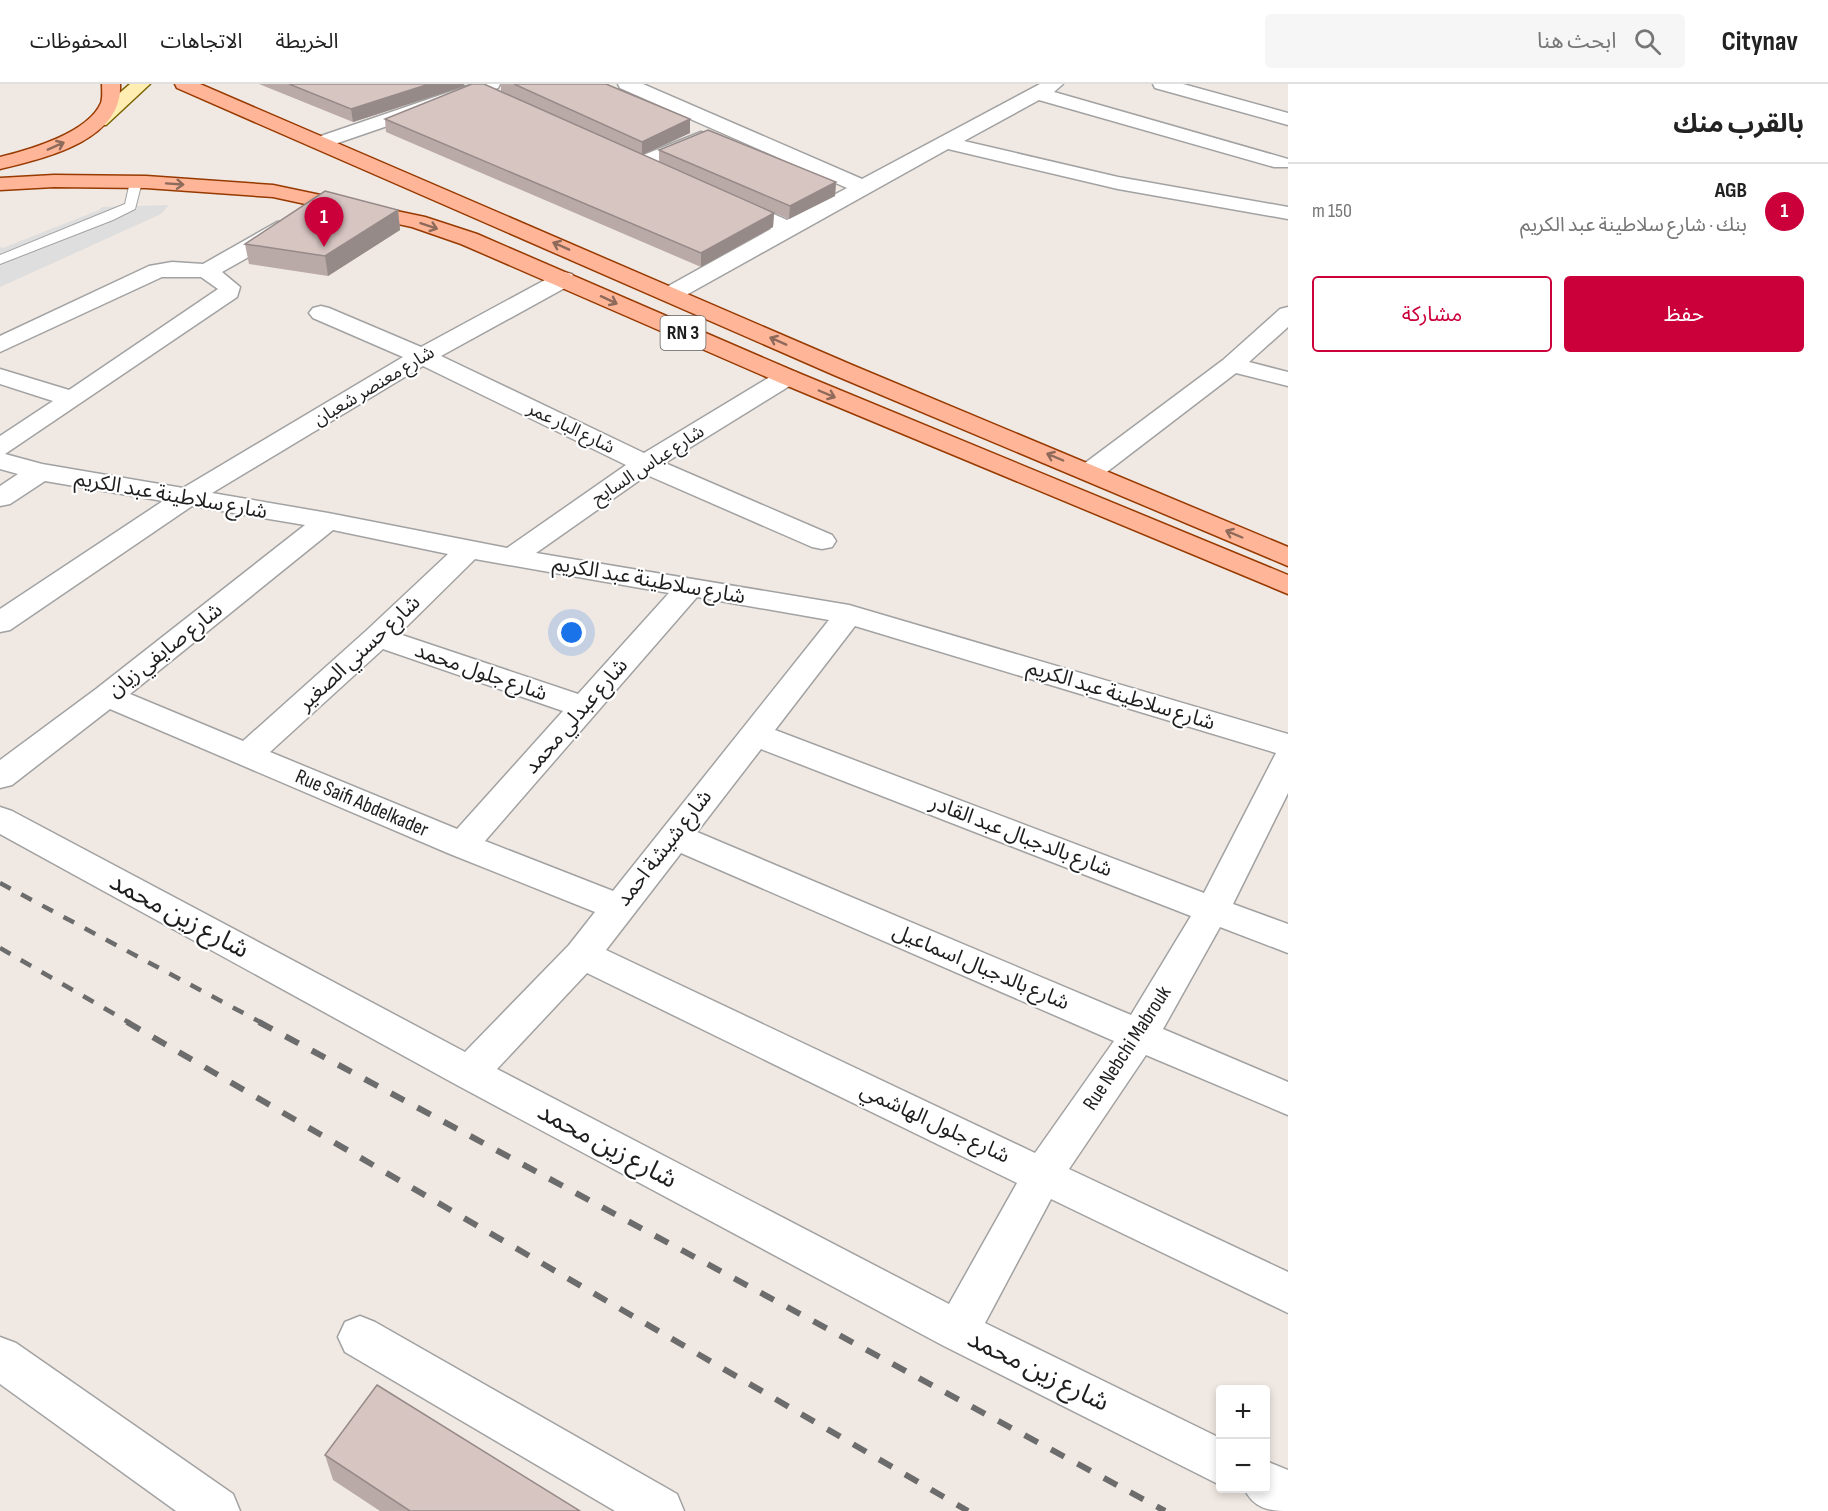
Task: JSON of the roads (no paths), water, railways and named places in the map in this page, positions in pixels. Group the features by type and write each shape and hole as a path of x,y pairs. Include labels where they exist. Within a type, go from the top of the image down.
{"main road":[{"path":"99,121 109,108 113,96 111,84"},
{"path":"0,163 43,151 75,137 99,121 141,84"},
{"name":"RN 3","path":"184,84 843,370 1288,557"},
{"name":"RN 3","path":"0,174 54,181"},
{"name":"RN 3","path":"0,184 54,181 136,182 273,191 417,222 469,239 787,377 1288,585"}],"street":[{"path":"627,84 863,187"},
{"path":"1162,84 1288,119"},
{"path":"322,142 486,88"},
{"path":"671,294 786,228 1045,88 1281,163"},
{"path":"643,162 728,127"},
{"path":"944,142 1118,183 1288,213"},
{"path":"622,152 664,171"},
{"path":"715,195 786,228"},
{"path":"207,271 297,220 325,201"},
{"path":"0,345 158,271 172,269 207,271 229,287 229,292 0,448"},
{"name":"شارع معنصر شعبان","path":"0,623 187,497 422,356 564,279"},
{"name":"شارع البار عمر","path":"321,313 422,356 645,464 822,541"},
{"path":"1090,472 1232,365 1288,314"},
{"path":"1232,365 1288,379"},
{"path":"0,376 73,399"},
{"name":"شارع عباس السايح","path":"512,557 645,464 787,377"},
{"name":"شارع سلاطينة عبد الكريم","path":"0,460 40,472 328,521 469,550 849,614 1288,745"},
{"path":"0,498 40,472"},
{"name":"شارع صايفي زيان","path":"0,777 107,696 328,521"},
{"name":"شارع حسني الصغير","path":"247,755 378,637 469,550"},
{"name":"شارع عبدلي محمد","path":"462,845 690,587"},
{"name":"شارع شيشة احمد","path":"469,1072 582,955 849,614"},
{"name":"شارع جلول محمد","path":"378,637 585,707"},
{"name":"Rue Saifi Abdelkader","path":"107,696 462,845 618,907"},
{"name":"شارع بالدجبال عبد القادر","path":"753,734 1288,939"},
{"name":"Rue Nebchi Mabrouk","path":"957,1330 1043,1174 1140,1034 1213,909 1288,760"},
{"name":"شارع زين محمد","path":"0,819 469,1072 957,1330 1216,1460"},
{"name":"شارع بالدجبال اسماعيل","path":"674,836 1288,1099"},
{"name":"شارع جلول الهاشمي","path":"582,955 1288,1293"},
{"path":"360,1337 660,1511"},
{"path":"0,1358 216,1511"},
{"path":"1270,1486 1288,1496"}],"lane":[{"path":"0,260 131,206 136,182"}],"railway":[{"path":"0,883 262,1023"},
{"path":"0,948 130,1023"},
{"path":"127,1022 968,1511"},
{"path":"259,1022 1165,1511"}],"place":[{"name":"AGB","path":"324,247"}]}
